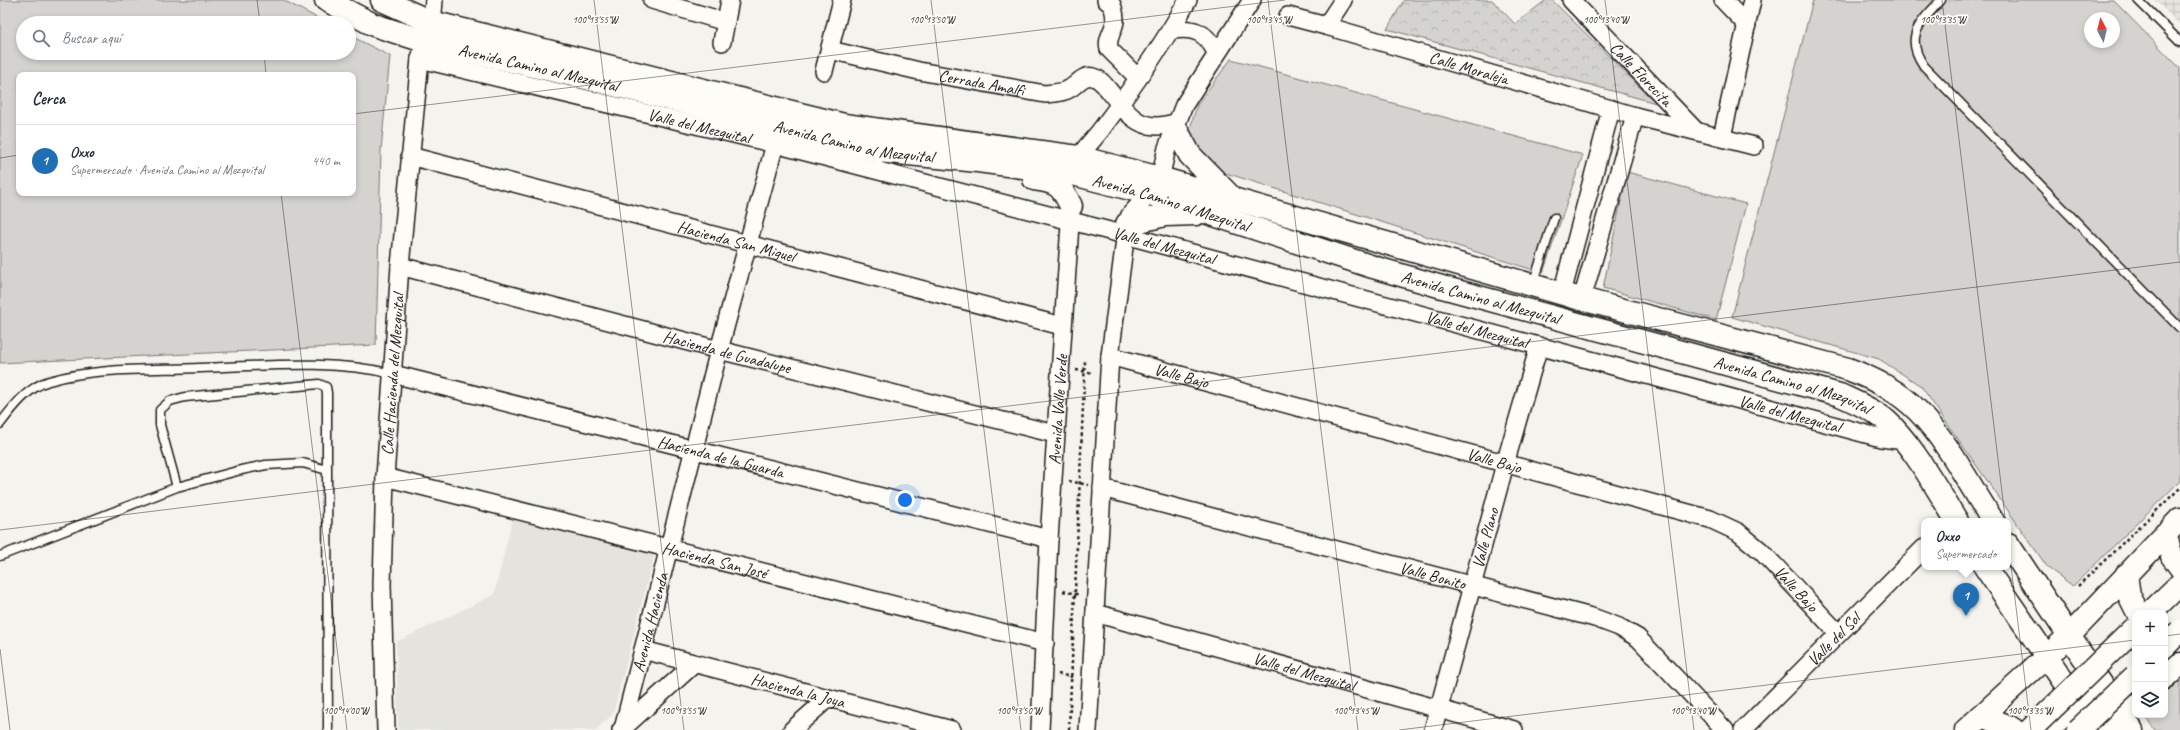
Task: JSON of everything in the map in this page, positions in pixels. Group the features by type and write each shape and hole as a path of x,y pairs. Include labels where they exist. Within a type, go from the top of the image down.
{"main road":[{"name":"Avenida Camino al Mezquital","path":"326,0 374,25 425,41 578,76 878,151 978,161 1076,165"},
{"name":"Avenida Camino al Mezquital","path":"382,0 425,41 844,125 1076,165 1227,207 1533,285 1570,302 1848,369 1875,379 1919,412 1939,437 1991,518"},
{"path":"1126,230 1151,218 1227,207 1190,155 1176,124"},
{"path":"878,151 916,165 941,170 1051,181 1061,187 1071,213"},
{"name":"Avenida Camino al Mezquital","path":"1227,207 1373,267 1587,327 1840,395 1866,407 1884,418 1905,441 1954,518"},
{"path":"1544,314 1570,302 1587,327"},
{"path":"2173,527 2172,556 2180,567"},
{"path":"1974,723 2069,636 2173,527"},
{"path":"2011,549 2095,675 2130,718 2107,730"},
{"path":"1987,570 2097,730"},
{"path":"2126,575 2129,595 2136,610"},
{"path":"2153,610 2180,584"},
{"path":"2030,730 2132,631"},
{"path":"2168,643 2180,631"},
{"path":"2168,635 2180,639"},
{"path":"2168,675 2180,664"},
{"path":"2048,730 2078,703 2095,675"},
{"path":"2078,730 2132,679"},
{"path":"1974,723 2008,726 2014,730"}],"street":[{"name":"Calle Hacienda del Mezquital","path":"386,730 382,585 385,477 400,266 410,156 425,41 434,0"},
{"path":"652,0 726,22"},
{"path":"722,42 730,0"},
{"path":"824,71 842,0"},
{"path":"1106,0 1112,5 1114,13 1114,26 1109,38 1109,48 1138,78"},
{"path":"1076,165 1170,31 1188,0"},
{"path":"1088,730 1110,356 1126,230 1130,215 1155,186 1184,105 1216,53 1252,0"},
{"path":"1326,26 1343,0"},
{"name":"Calle Florecita","path":"1571,0 1695,130"},
{"path":"1724,0 1748,25"},
{"path":"1722,137 1748,25 1752,0"},
{"name":"Calle Moraleja","path":"1288,16 1636,116 1754,146"},
{"path":"1170,31 1186,29 1203,34 1211,42 1216,53"},
{"name":"Valle del Mezquital","path":"425,41 775,144 1071,213 1126,230 1539,346 1881,438 1905,441"},
{"name":"Cerrada Amalfi","path":"830,50 918,71 1045,94 1059,93 1069,89 1083,78 1093,77 1103,83 1119,104"},
{"path":"1119,104 1132,118 1150,126 1166,126 1176,124"},
{"path":"1570,302 1591,182 1611,109"},
{"path":"1570,302 1614,190 1636,116"},
{"name":"Avenida Hacienda","path":"622,729 644,650 719,350 775,144"},
{"name":"Hacienda San Miguel","path":"410,156 1062,326"},
{"name":"Avenida Valle Verde","path":"1040,730 1045,643 1048,539 1062,326 1076,165"},
{"path":"1591,182 1614,190"},
{"name":"Hacienda de Guadalupe","path":"400,266 719,350 1055,434"},
{"name":"Valle Plano","path":"1433,730 1505,464 1539,346"},
{"name":"Valle Bajo","path":"1110,356 1710,519 1738,532 1761,551 1838,633"},
{"name":"Hacienda de la Guarda","path":"393,374 1048,539"},
{"name":"Hacienda San José","path":"385,477 1045,643"},
{"name":"Valle Bonito","path":"1102,488 1595,618 1632,634 1653,652 1725,730"},
{"name":"Valle del Sol","path":"1743,730 1921,551"},
{"name":"Valle del Mezquital","path":"1095,605 1439,709 1514,730"},
{"name":"Hacienda la Joya","path":"644,650 827,699 952,730"},
{"name":"Avenida Hacienda","path":"622,729 694,664"},
{"path":"792,730 827,699"}],"lane":[{"path":"1941,0 1920,23 1914,36 1916,55 1924,66 2180,328"},
{"path":"2138,0 2180,42"},
{"path":"1533,285 1554,218"},
{"path":"0,424 28,392 48,381 89,373 320,364 371,368 393,374"},
{"path":"177,487 160,426 160,410 170,401 186,397 319,384 326,387 328,730"},
{"path":"0,556 177,487 242,470 272,464 303,463 327,470"}],"path":[{"path":"1069,730 1086,360"},
{"path":"1059,368 1109,375"},
{"path":"1052,477 1102,488"},
{"path":"2078,586 2180,488"},
{"path":"1047,588 1075,594 1095,605"},
{"path":"1043,672 1091,681"}],"shaded area":[{"path":"2155,0 2180,0 2180,25"},
{"path":"513,517 655,552 613,714 596,730 398,730 396,642 494,595"}],"green space":[{"path":"0,0 283,0 314,16 16,16 16,60 356,60 356,39 390,56 381,150 376,345 0,363"},
{"path":"1404,0 1492,0 1515,24 1546,0 1552,0 1656,103 1387,29"},
{"path":"1813,0 2113,0 2180,68 2180,481 2073,586 2048,568 1921,386 1879,359 1732,317"},
{"path":"1231,59 1583,155 1543,273 1213,169 1186,143 1197,105"},
{"path":"1627,172 1746,204 1716,320 1603,288"},
{"path":"2180,676 2180,730 2155,730 2146,718 2168,718 2168,689"}],"place":[{"name":"Oxxo","path":"1966,616"}]}
